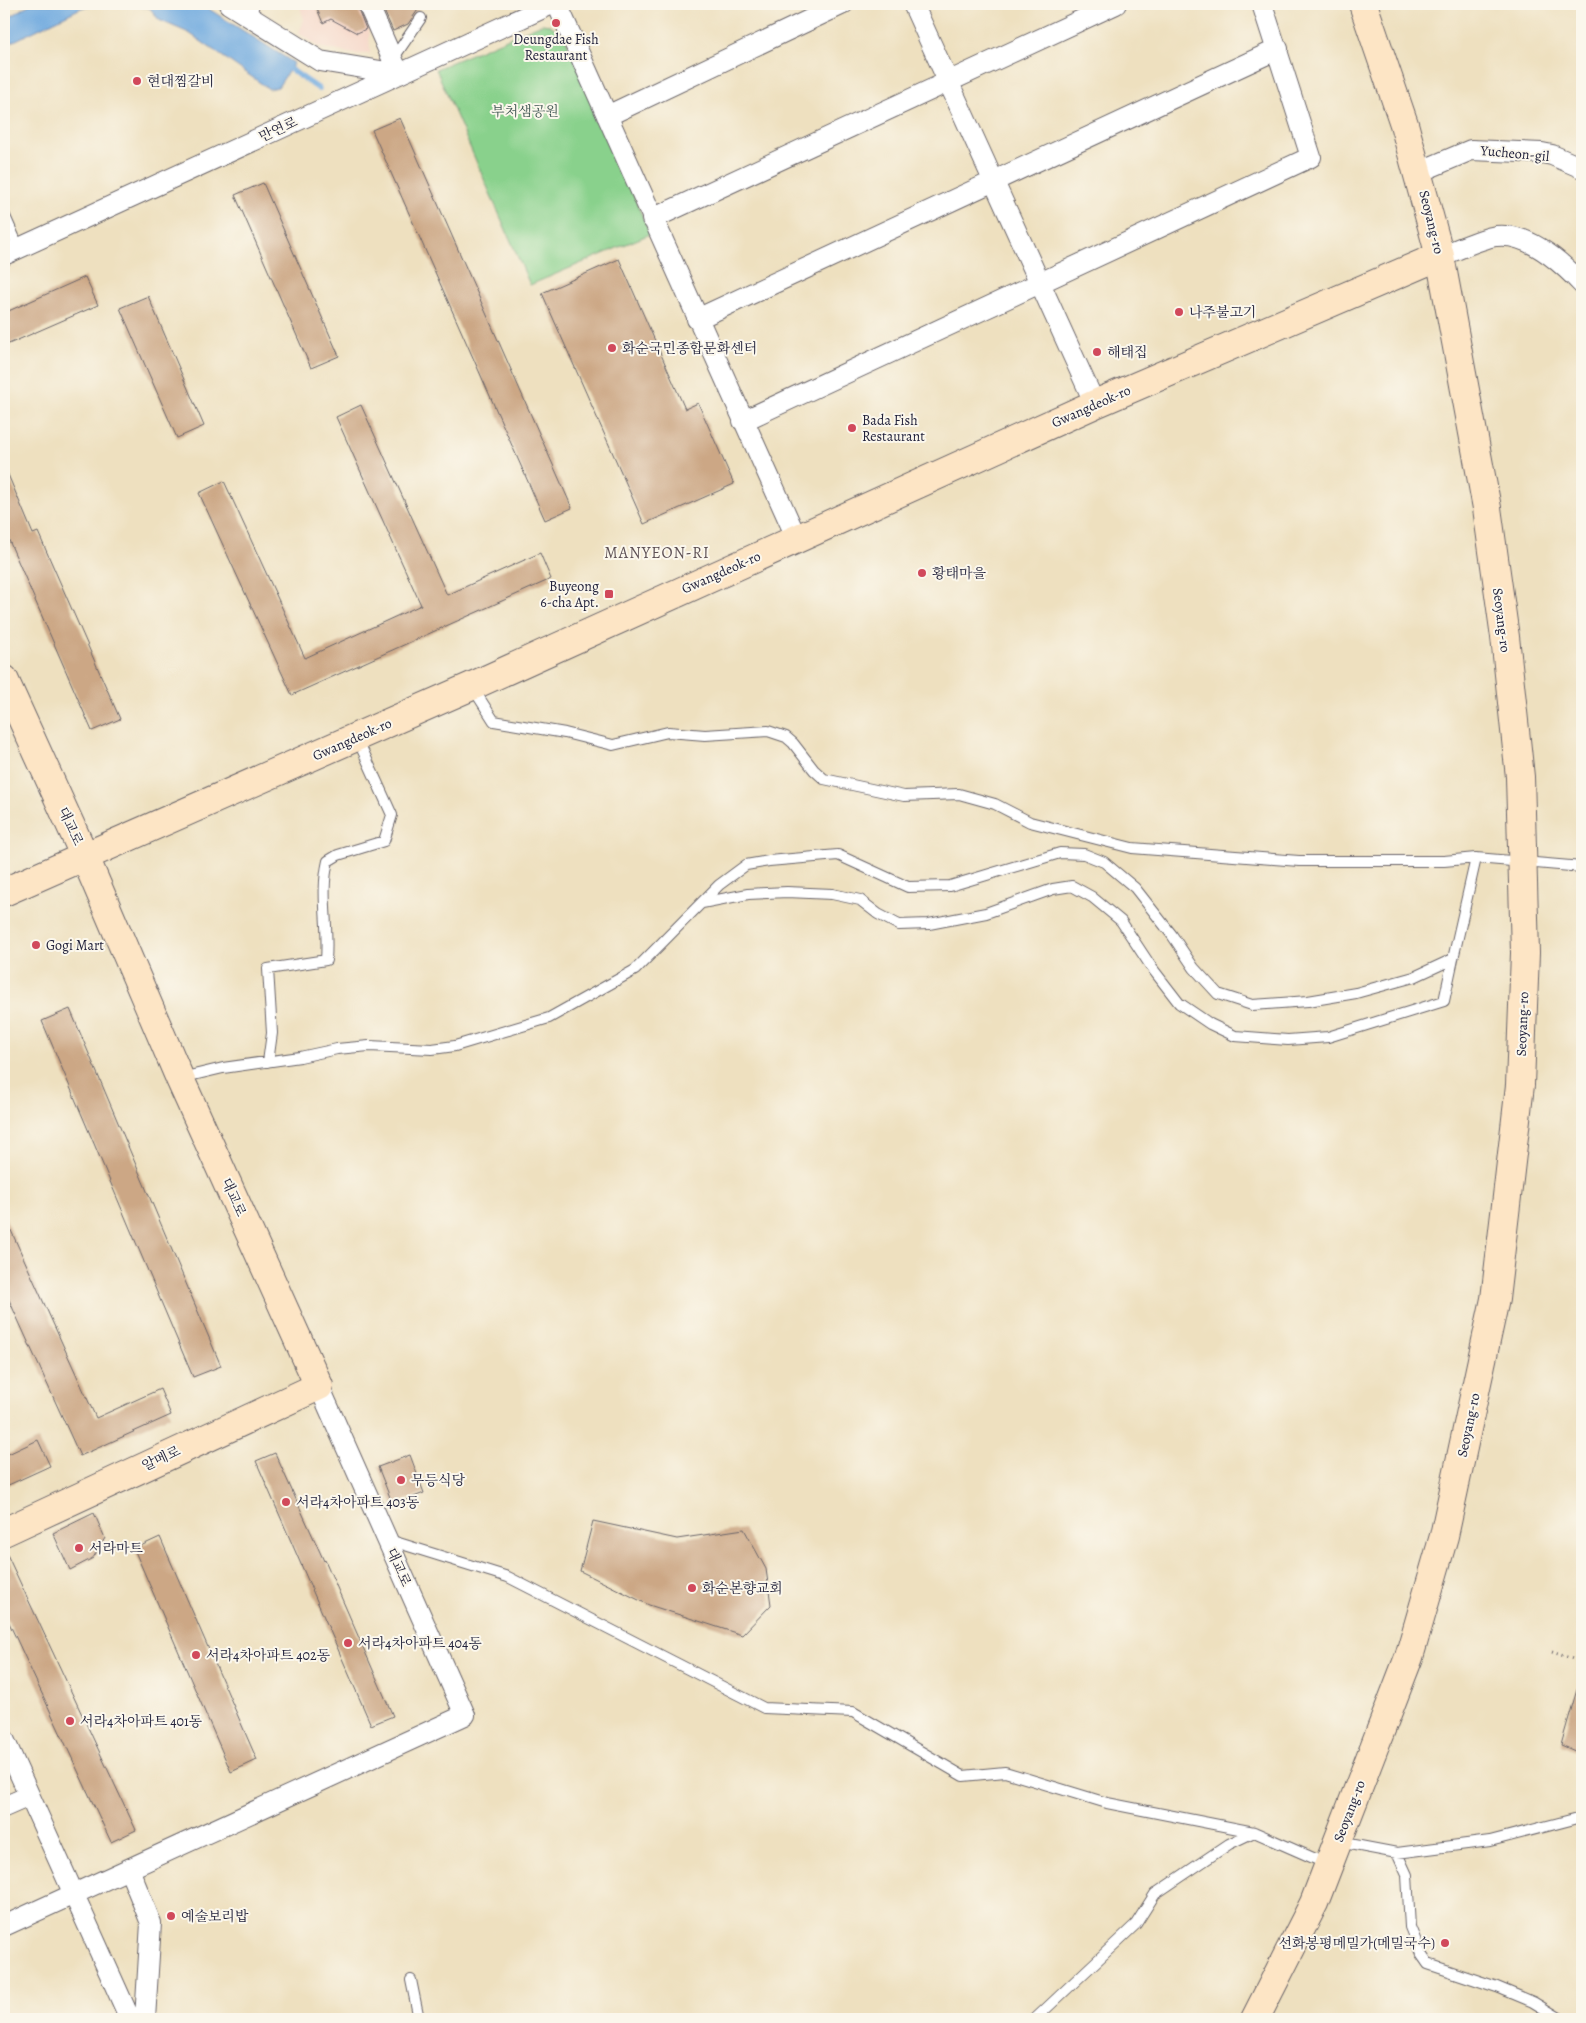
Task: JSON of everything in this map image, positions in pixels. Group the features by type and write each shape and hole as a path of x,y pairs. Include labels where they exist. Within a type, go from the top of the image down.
{"street":[{"path":"228,4 252,10 320,61 396,66 368,4"},
{"name":"만연로","path":"11,252 396,66 552,4"},
{"path":"557,4 797,539"},
{"path":"607,116 843,4"},
{"path":"913,4 1095,404"},
{"path":"652,219 948,80 1116,4"},
{"path":"743,421 1311,157 1278,49 1262,4"},
{"name":"Seoyang-ro","path":"1255,2019 1314,1903 1409,1657 1444,1536 1495,1299 1520,1085 1525,953 1520,777 1505,638 1484,488 1440,256 1419,172 1381,50 1363,4"},
{"path":"697,319 1278,49"},
{"name":"Yucheon-gil","path":"1419,172 1471,150 1542,153 1582,168"},
{"path":"1440,256 1496,236 1511,238 1529,243 1555,258 1582,284"},
{"name":"Gwangdeok-ro","path":"4,892 472,686 1095,404 1440,256"},
{"name":"대교로","path":"4,679 85,857 180,1079 465,1715 129,1869"},
{"name":"알메로","path":"4,1532 319,1386"},
{"path":"4,1739 130,2019"},
{"path":"4,1807 29,1796"},
{"path":"4,1926 129,1869 151,1923 145,1988 145,2019"}],"lane":[{"path":"396,66 421,18"},
{"path":"4,214 11,252"},
{"path":"472,686 494,721 564,733 589,741 613,745 668,732 706,735 768,731 786,737 793,743 814,770 824,779 904,796 960,794 995,804 1030,822 1132,848 1299,861 1444,861 1476,858 1582,867"},
{"path":"268,1062 272,1033 268,969 326,960 328,934 323,890 328,861 338,855 384,841 388,831 392,815 356,737"},
{"path":"180,1079 223,1068 337,1049 369,1046 432,1049 455,1046 550,1018 635,970 681,926 719,885 746,865 769,861 838,855 908,887 950,886 1060,853 1084,854 1104,862 1135,888 1172,935 1194,968 1218,994 1252,1005 1308,1001 1356,993 1414,977 1453,959"},
{"path":"701,903 748,894 787,892 832,894 860,900 878,914 899,925 909,925 929,924 986,913 1053,889 1072,886 1092,896 1121,921 1152,968 1179,1003 1210,1024 1235,1036 1288,1040 1328,1037 1444,1001 1476,858"},
{"path":"388,1540 508,1577 764,1708 853,1712 962,1776 1005,1772 1107,1803 1254,1832 1333,1853 1397,1853 1490,1841 1582,1817"},
{"path":"1035,2019 1136,1924 1155,1894 1229,1844 1254,1832"},
{"path":"1397,1853 1407,1875 1410,1928 1421,1954 1428,1964 1498,1987 1533,2002 1561,2019"},
{"path":"411,1980 418,2019"}],"path":[{"path":"1552,1652 1582,1662"}],"shaded area":[{"path":"299,4 358,4 369,29 370,54 354,54 318,47 299,33 304,20"}],"green space":[{"name":"부처샘공원","path":"542,24 550,25 564,35 650,234 530,285 436,69"}],"water":[{"path":"30,4 95,4 81,8 4,46 4,21"},
{"path":"126,4 201,4 294,63 278,87 269,89 189,33 159,20 150,8"}],"building":[{"path":"315,4 356,4 366,29 357,33 331,19 323,23"},
{"path":"381,4 422,4 408,24 393,31"},
{"path":"400,118 572,508 545,520 372,130"},
{"path":"263,183 339,356 311,368 235,195"},
{"name":"화순국민종합문화센터","path":"619,259 685,409 698,403 734,484 644,524 542,293"},
{"path":"85,277 98,305 4,346 4,313"},
{"path":"148,296 204,426 177,438 120,308"},
{"path":"361,405 447,595 540,553 551,579 292,695 199,493 224,481 305,658 421,605 336,417"},
{"path":"4,465 33,534 38,532 120,719 92,731 4,529"},
{"path":"70,1009 221,1366 193,1377 42,1021"},
{"path":"4,1215 96,1418 160,1389 171,1415 80,1456 4,1289"},
{"path":"38,1440 50,1466 4,1487 4,1456"},
{"name":"서라4차아파트 404동","path":"275,1453 325,1560 393,1716 371,1725 256,1461"},
{"name":"무등식당","path":"410,1455 424,1493 393,1505 378,1467"},
{"name":"서라마트","path":"94,1513 105,1538 93,1558 70,1570 53,1533"},
{"name":"화순본향교회","path":"593,1521 677,1539 744,1529 766,1569 771,1605 742,1635 649,1605 580,1571"},
{"name":"서라4차아파트 402동","path":"160,1537 257,1760 231,1772 134,1549"},
{"name":"서라4차아파트 401동","path":"4,1548 136,1830 111,1842 4,1612"},
{"path":"1578,1686 1582,1686 1582,1754 1561,1745"}],"waterway":[{"path":"284,65 319,89"}],"place":[{"name":"Deungdae Fish Restaurant","path":"556,23"},
{"name":"현대찜갈비","path":"137,81"},
{"name":"나주불고기","path":"1179,312"},
{"name":"화순국민종합문화센터","path":"612,348"},
{"name":"해태집","path":"1097,352"},
{"name":"Bada Fish Restaurant","path":"852,428"},
{"name":"황태마을","path":"922,573"},
{"name":"Buyeong 6-cha Apt.","path":"609,594"},
{"name":"Gogi Mart","path":"36,945"},
{"name":"무등식당","path":"401,1480"},
{"name":"서라4차아파트 403동","path":"286,1502"},
{"name":"서라마트","path":"79,1548"},
{"name":"화순본향교회","path":"692,1588"},
{"name":"서라4차아파트 404동","path":"348,1643"},
{"name":"서라4차아파트 402동","path":"196,1655"},
{"name":"서라4차아파트 401동","path":"70,1721"},
{"name":"예술보리밥","path":"171,1916"},
{"name":"선화봉평메밀가(메밀국수)","path":"1445,1943"}],"district":[{"name":"MANYEON-RI","path":"657,552"}]}
